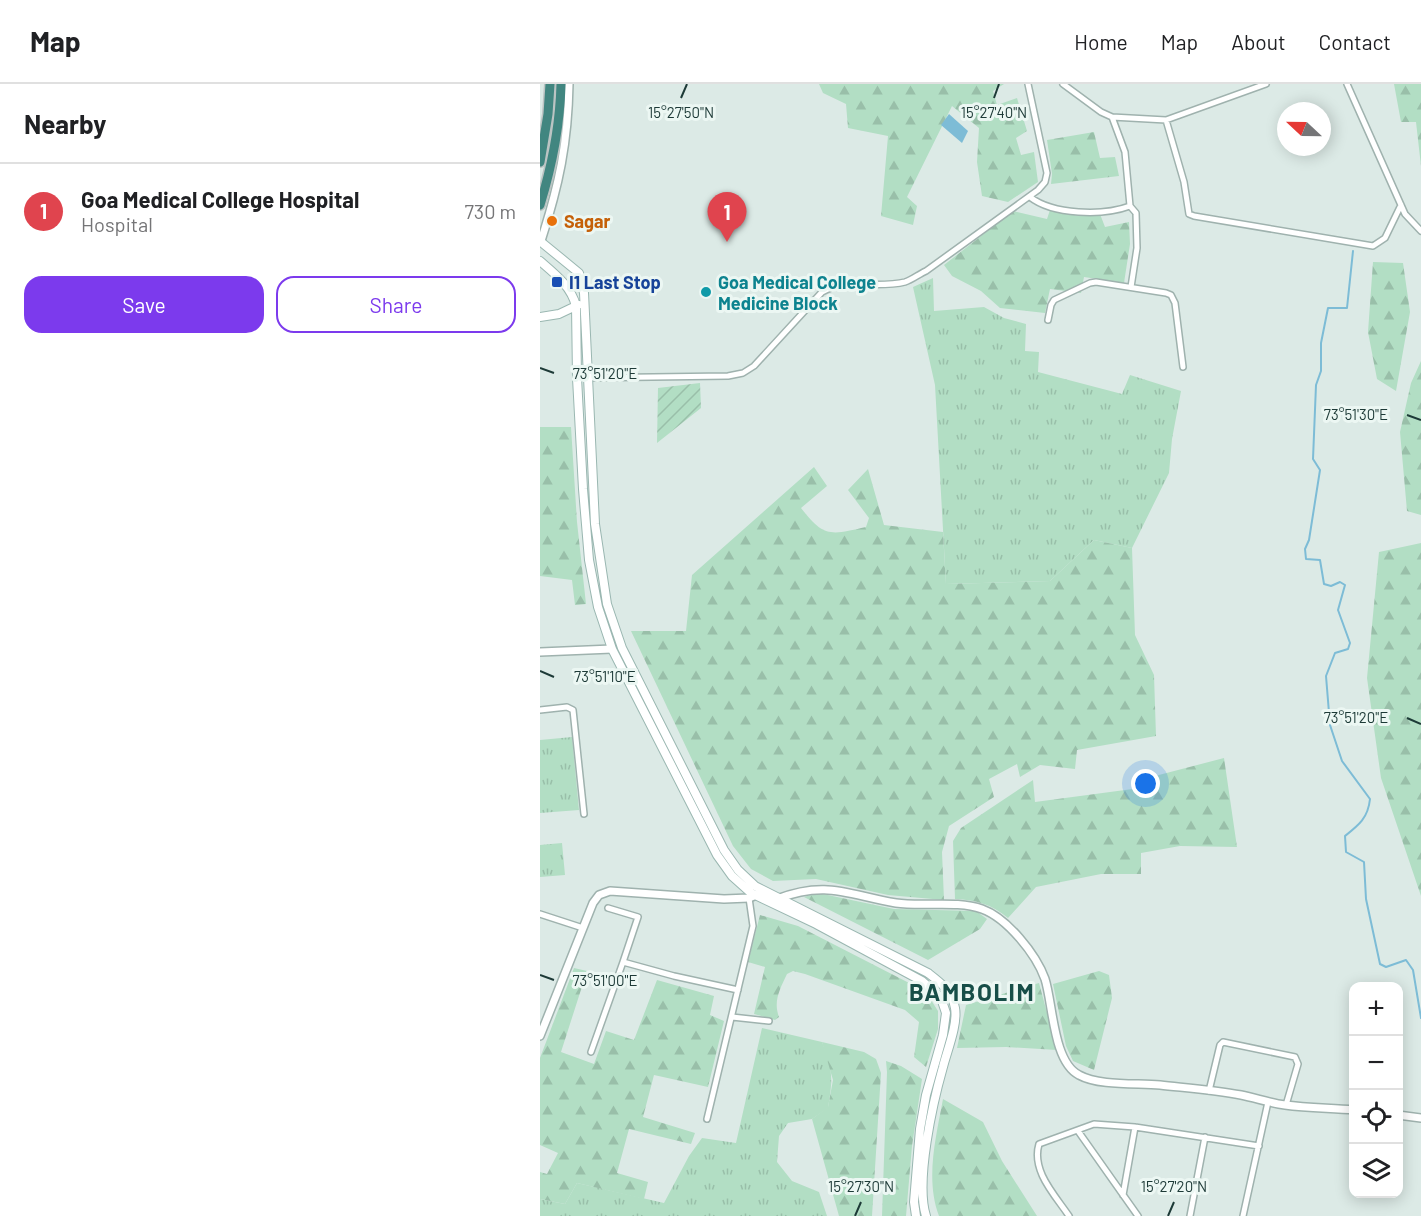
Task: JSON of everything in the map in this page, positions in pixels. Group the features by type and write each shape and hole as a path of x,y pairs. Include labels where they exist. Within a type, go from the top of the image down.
{"highway":[{"path":"541,159 550,84"},
{"path":"540,206 553,151 561,84"}],"main road":[{"path":"540,242 574,267 580,278 577,378 589,560 598,607 612,649 717,855 732,876 756,895 816,924 922,981 941,998 946,1013 943,1035 926,1095 914,1202 916,1216"},
{"path":"540,261 564,283 580,304 587,378 595,524 602,581 616,633 724,850 738,870 755,886 756,895"},
{"path":"540,317 559,314 580,304"},
{"path":"756,895 779,898 928,973 942,983 951,994 956,1011 928,1130 923,1189 926,1216"}],"street":[{"path":"540,242 563,160 568,124 569,84"},
{"path":"577,378 728,376 743,373 754,366 822,292 848,285 906,281 926,271 1030,197 1045,182 1047,173 1028,84"},
{"path":"1063,84 1101,112 1112,117 1166,120 1266,84"},
{"path":"1347,84 1405,214 1421,231"},
{"path":"1112,117 1125,152 1130,206 1136,213 1137,248 1131,287"},
{"path":"1166,120 1184,182 1187,209 1189,214 1194,216 1372,246 1385,238 1401,205"},
{"path":"1030,197 1056,208 1080,212 1102,212 1130,206"},
{"path":"1048,320 1054,300 1090,283 1166,292 1173,297 1183,367"},
{"path":"540,652 612,649"},
{"path":"540,710 567,707 573,710 584,814"},
{"path":"770,903 803,890 829,889 900,903 968,905 984,909 1008,926 1032,954 1044,978 1062,1052 1068,1067 1078,1075 1093,1080 1242,1095 1286,1105 1349,1110"},
{"path":"540,1036 593,903 599,895 610,891 724,899 756,895 753,926 707,1119"},
{"path":"591,1052 638,917 608,908"},
{"path":"540,914 583,928"},
{"path":"623,962 738,990"},
{"path":"732,1017 769,1021"},
{"path":"1209,1091 1220,1045 1223,1042 1295,1057 1298,1064 1286,1105"},
{"path":"1243,1216 1268,1102"},
{"path":"1403,1116 1421,1118"},
{"path":"1069,1216 1042,1177 1035,1156 1039,1144 1094,1124 1135,1127 1259,1146"},
{"path":"1123,1195 1135,1127"},
{"path":"1078,1131 1138,1216"},
{"path":"1190,1216 1205,1137"}],"green space":[{"path":"819,84 1004,84 993,91 997,105 1017,98 1027,131 1016,138 1021,155 1034,152 1038,182 1008,202 982,196 977,162 979,128 952,106 907,197 917,206 913,225 881,216 888,136 848,128 846,104 823,93"},
{"path":"1394,84 1421,84 1421,166 1416,122 1401,122"},
{"path":"1094,132 1100,158 1115,157 1119,176 1051,184 1052,174 1047,140"},
{"path":"1050,210 1079,216 1100,214 1105,227 1129,222 1130,244 1124,283 1084,277 1081,293 1050,289 1045,313 1000,308 981,291 952,276 944,265 1013,211 1047,219"},
{"path":"1373,262 1403,263 1410,312 1396,391 1377,379 1368,332"},
{"path":"933,278 934,311 984,307 1004,318 1026,324 1025,351 1039,352 1038,372 1122,394 1130,375 1181,391 1172,439 1169,473 1132,548 1094,540 1050,581 946,584 935,385 913,287"},
{"path":"1421,361 1421,515 1407,511 1400,432 1411,383"},
{"path":"700,383 701,408 657,443 658,388"},
{"path":"540,427 571,427 577,522 586,604 575,605 572,580 540,576"},
{"path":"814,467 827,486 801,508 816,525 829,532 844,532 866,527 869,518 848,490 868,469 884,525 943,532 946,584 1050,581 1094,540 1132,548 1135,635 1154,675 1156,736 1077,750 1075,769 1040,765 1020,777 1017,764 989,779 994,797 949,826 942,852 944,900 888,895 816,879 773,881 751,869 733,846 631,631 686,631 692,575"},
{"path":"1421,543 1421,896 1381,778 1367,678 1379,552"},
{"path":"572,737 579,810 540,813 540,740"},
{"path":"1224,758 1237,847 1180,846 1141,853 1141,874 1101,874 1036,887 1008,918 996,909 983,904 955,899 953,841 961,828 1033,780 1035,802 1155,786 1155,776"},
{"path":"562,843 565,875 540,877 540,845"},
{"path":"818,893 894,909 976,911 987,919 980,929 928,960 804,897"},
{"path":"760,915 798,926 913,985 931,1000 938,1011 938,1029 926,1067 914,1057 919,1022 905,1010 805,974 793,971 787,974 777,1000 779,1017 775,1020 754,1014 765,967 748,962"},
{"path":"574,968 587,971 561,1052 594,1064 606,1031 634,1040 657,980 714,996 710,1015 724,1021 708,1087 654,1075 643,1117 695,1133 691,1144 629,1129 617,1173 648,1182 644,1199 577,1183 565,1204 540,1199 540,1172 547,1174 558,1153 540,1145 540,1058"},
{"path":"1099,971 1109,975 1112,998 1094,1070 1073,1061 1066,1046 1053,984"},
{"path":"1039,983 1057,1050 1006,1047 957,1048 966,1005"},
{"path":"762,1028 822,1042 826,1051 831,1074 828,1108 812,1119 788,1123 779,1136 777,1162 792,1181 819,1192 827,1216 540,1216 540,1199 565,1204 577,1183 664,1203 689,1156 702,1138 736,1143"},
{"path":"822,1042 864,1052 876,1059 881,1073 872,1216 839,1216 812,1119 828,1107 833,1080"},
{"path":"886,1061 901,1066 922,1079 912,1146 906,1216 882,1216"},
{"path":"943,1099 983,1122 1002,1161 1037,1216 939,1216 932,1173"}],"water":[{"path":"949,114 968,131 962,143 941,125"}],"waterway":[{"path":"1353,251 1347,308 1328,308 1321,343 1321,371 1316,385 1313,459 1320,470 1309,540 1305,549 1306,559 1320,560 1324,584 1331,586 1340,582 1345,585 1338,610 1350,643 1348,649 1335,653 1326,676 1330,725 1342,761 1370,799 1362,821 1345,836 1346,852 1364,862 1366,899 1380,964 1386,967 1406,960 1413,970 1421,1018"}],"place":[{"name":"Sagar","path":"552,221"},
{"name":"Goa Medical College Hospital","path":"727,242"},
{"name":"I1 Last Stop","path":"557,282"},
{"name":"Goa Medical College Medicine Block","path":"706,292"}],"district":[{"name":"BAMBOLIM","path":"972,991"}]}
